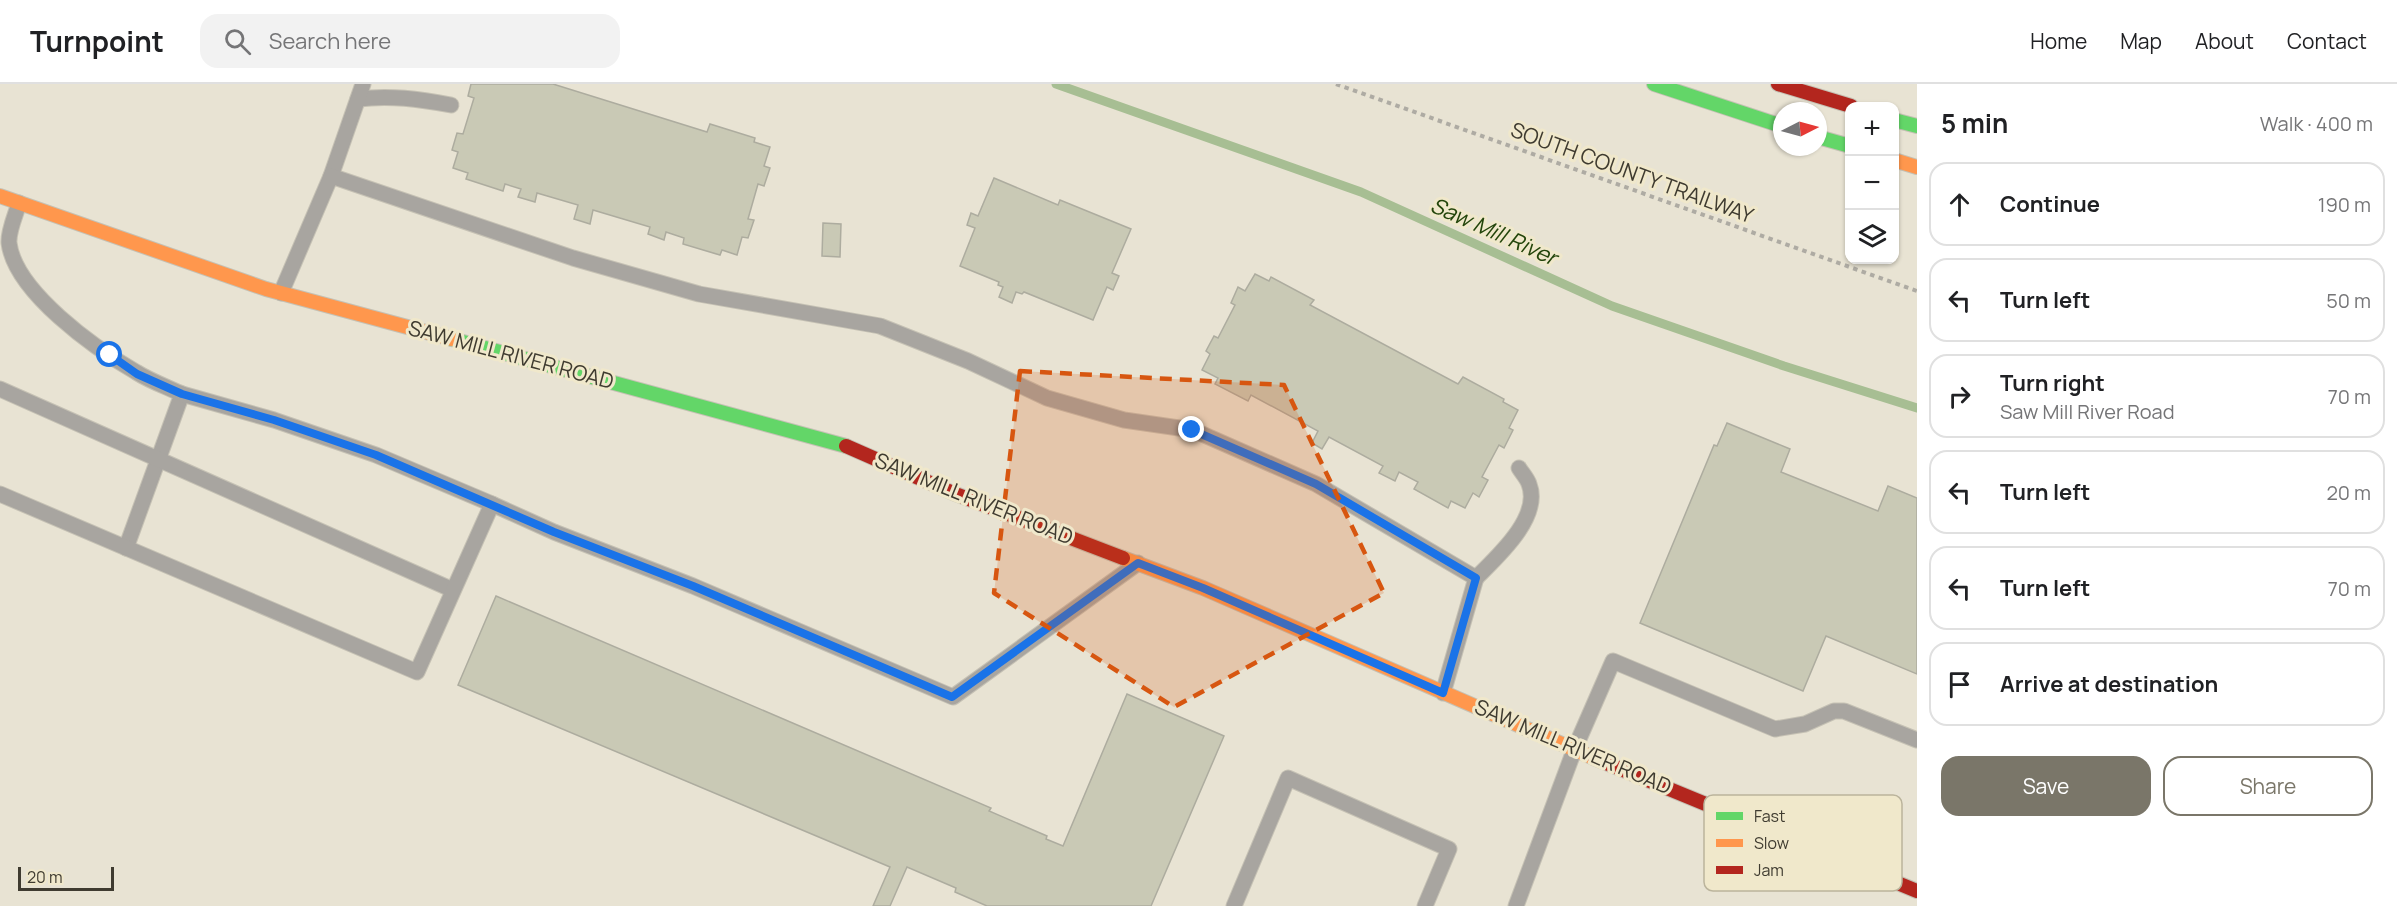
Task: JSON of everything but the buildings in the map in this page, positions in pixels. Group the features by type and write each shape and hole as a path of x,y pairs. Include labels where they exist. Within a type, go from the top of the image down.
{"main road":[{"path":"1654,84 1773,123"},
{"path":"1778,84 1845,104"},
{"path":"1899,121 1917,126"},
{"path":"1827,140 1845,145"},
{"path":"1899,162 1917,167"},
{"name":"SAW MILL RIVER ROAD","path":"0,196 281,293 846,446 953,493 1203,588 1443,693 1704,802"},
{"name":"SAW MILL RIVER ROAD","path":"1902,885 1917,891"}],"lane":[{"path":"281,293 331,176 360,91 379,96 410,97 451,105"},
{"path":"331,176 573,258 699,294 880,326 968,361 1047,398 1124,420 1192,430 1316,484 1476,578"},
{"path":"19,203 9,242 18,270 50,309 79,334 137,374 182,394 274,420 376,455 554,532 693,586 952,697 1138,563"},
{"path":"0,389 453,590"},
{"path":"126,548 182,394"},
{"path":"1443,693 1476,578 1520,529 1532,504 1530,484 1519,468"},
{"path":"0,494 417,672 492,504"},
{"path":"1516,906 1575,748 1613,661 1775,729 1805,724 1834,711 1844,711 1917,740"},
{"path":"1234,906 1288,778 1449,849 1425,906"}],"path":[{"name":"SOUTH COUNTY TRAILWAY","path":"1336,84 1917,291"}],"highlighted area":[{"path":"1020,371 1284,385 1384,593 1174,707 994,593"}],"waterway":[{"name":"Saw Mill River","path":"1056,84 1361,192 1612,306 1784,366 1917,408"}],"traffic: fast":[{"path":"1654,84 1773,123"},
{"path":"1899,121 1917,126"},
{"path":"1827,140 1845,145"},
{"path":"452,339 846,446"}],"traffic: slow":[{"path":"1899,162 1917,167"},
{"path":"0,196 266,289 452,339"},
{"path":"1123,558 1203,588 1594,758"}],"traffic: jam":[{"path":"1778,84 1845,104"},
{"path":"846,446 953,493 1123,558"},
{"path":"1594,758 1704,803"},
{"path":"1902,885 1917,891"}],"route":[{"path":"110,355 137,374 182,394 274,420 376,455 554,532 693,586 952,697 1138,563 1203,588 1443,693 1476,578 1316,484 1192,430"}]}
